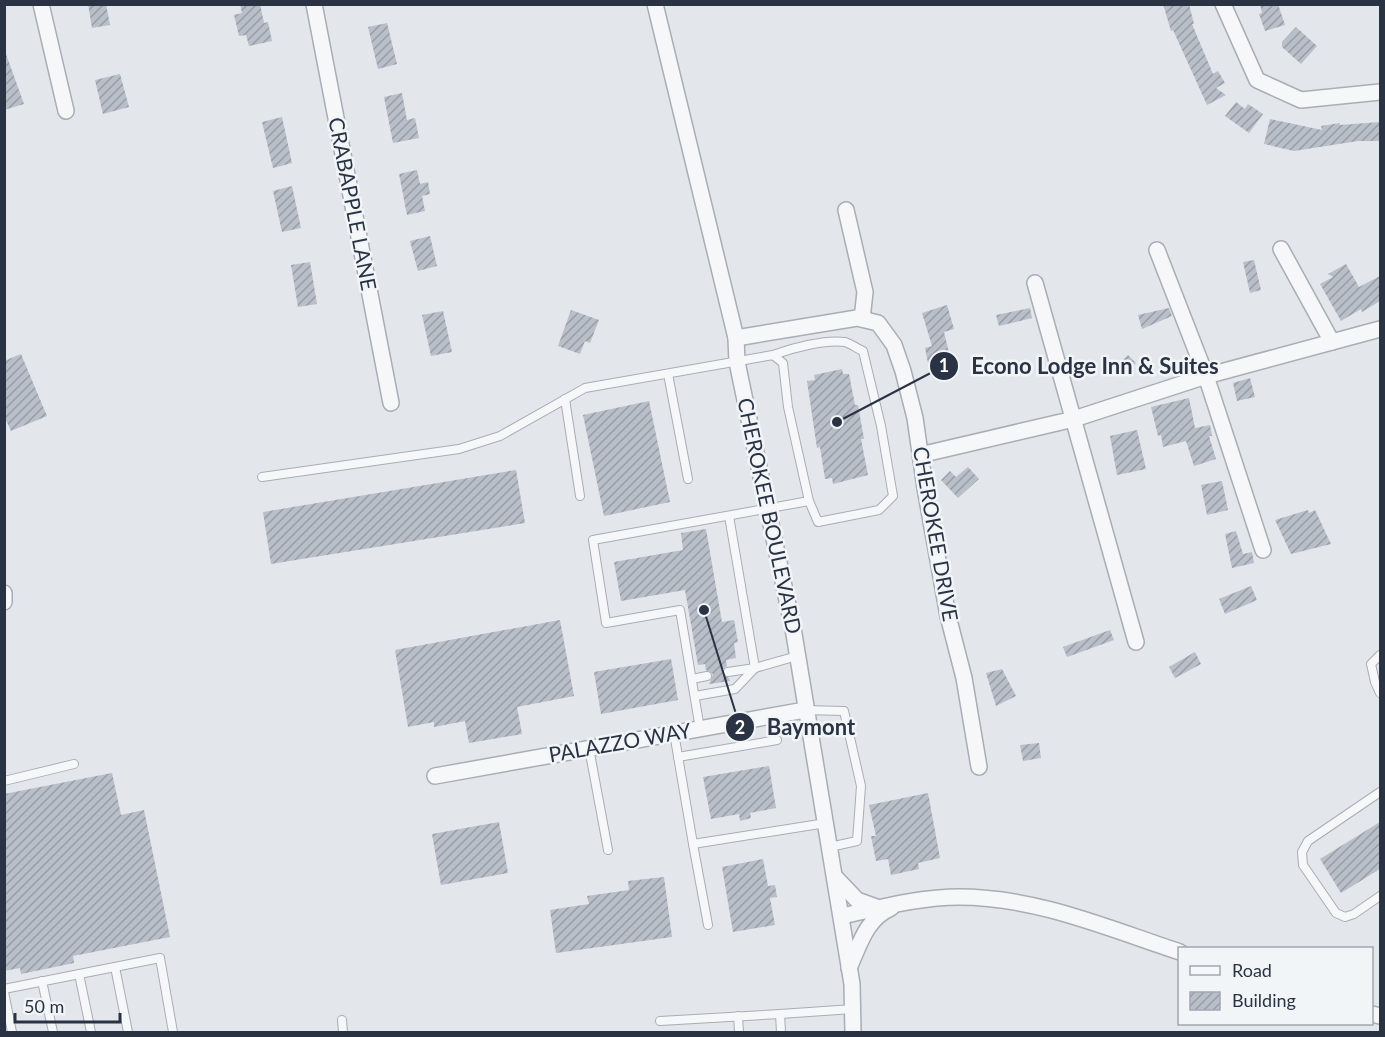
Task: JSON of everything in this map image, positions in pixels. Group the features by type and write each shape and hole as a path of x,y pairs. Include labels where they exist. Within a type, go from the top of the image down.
{"street":[{"path":"41,4 66,111"},
{"name":"CRABAPPLE LANE","path":"314,4 391,403"},
{"name":"CHEROKEE BOULEVARD","path":"655,4 736,338 737,362 797,656 836,878 849,968 853,1032"},
{"path":"1223,4 1257,80 1301,100 1380,93"},
{"path":"736,338 862,319 865,292 846,210"},
{"path":"1281,249 1332,342"},
{"path":"1157,250 1206,376 1263,550"},
{"path":"1035,283 1136,642"},
{"name":"CHEROKEE DRIVE","path":"862,319 878,323 894,345 909,393 948,616 964,678 979,767"},
{"path":"920,454 1074,419 1206,376 1380,329"},
{"path":"4,593 4,602"},
{"name":"PALAZZO WAY","path":"435,776 805,710"},
{"path":"836,878 857,900 879,908"},
{"path":"842,916 908,901 957,897 1007,900 1058,911 1178,952"},
{"path":"849,968 868,926 884,912 908,901"}],"lane":[{"path":"262,477 459,449 500,436 585,388 737,362 814,344 846,342 863,351 881,426 893,496 879,510 818,522 809,501 788,407 783,363 773,355"},
{"path":"668,374 688,479"},
{"path":"565,399 580,496"},
{"path":"700,729 680,610 606,623 593,540 809,501"},
{"path":"729,516 755,668"},
{"path":"1380,655 1371,664 1380,693"},
{"path":"728,672 755,668 797,656"},
{"path":"695,696 735,688 755,668"},
{"path":"692,679 707,676"},
{"path":"805,710 844,711 861,786 857,841 830,847"},
{"path":"674,733 708,925"},
{"path":"678,757 777,740"},
{"path":"590,748 608,850"},
{"path":"4,781 74,764"},
{"path":"1380,792 1308,841 1302,852 1303,865 1336,913 1345,917 1354,914 1380,896"},
{"path":"693,844 826,823"},
{"path":"12,1032 4,990 160,958 173,1032"},
{"path":"115,967 128,1032"},
{"path":"79,974 91,1032"},
{"path":"42,981 52,1032"},
{"path":"660,1021 853,1010"},
{"path":"780,1014 781,1032"},
{"path":"738,1017 739,1032"},
{"path":"342,1020 343,1032"}],"building":[{"path":"88,4 106,4 110,25 92,28"},
{"path":"240,4 260,4 264,23 268,22 272,41 249,46 246,35 239,36 234,15 242,13"},
{"path":"1163,4 1189,4 1194,24 1192,24 1213,74 1218,71 1225,83 1216,88 1226,95 1207,105 1173,30 1171,31"},
{"path":"1260,4 1278,4 1285,25 1265,31 1259,14 1262,13"},
{"path":"387,23 397,64 378,69 368,27"},
{"path":"1296,27 1317,46 1301,64 1282,47 1282,42"},
{"path":"4,54 6,54 24,104 4,110"},
{"path":"120,74 129,107 103,114 95,80"},
{"path":"402,93 407,120 415,118 419,138 393,143 384,97"},
{"path":"1236,102 1245,109 1248,104 1263,114 1249,133 1225,116"},
{"path":"282,117 292,163 273,168 262,122"},
{"path":"1270,119 1322,130 1321,126 1340,123 1340,125 1380,122 1380,141 1358,141 1294,151 1264,144"},
{"path":"417,170 420,184 428,182 430,194 422,196 425,211 407,215 399,174"},
{"path":"292,186 301,228 282,232 273,191"},
{"path":"430,236 437,266 418,271 410,241"},
{"path":"1254,260 1261,290 1250,293 1243,262"},
{"path":"310,262 317,304 298,307 291,265"},
{"path":"1346,264 1359,287 1380,276 1380,301 1341,321 1320,284 1333,277 1328,274"},
{"path":"947,305 954,329 944,332 950,357 928,363 925,348 932,346 922,313"},
{"path":"1030,308 1032,318 999,326 996,315"},
{"path":"1169,308 1172,316 1142,329 1138,315"},
{"path":"571,310 599,320 590,343 585,341 580,354 558,346"},
{"path":"443,311 452,352 431,356 422,315"},
{"path":"21,354 47,416 11,431 4,416 4,361"},
{"path":"1128,355 1136,363 1122,375 1115,367"},
{"path":"842,369 843,374 849,374 855,405 858,405 864,439 861,439 868,475 833,484 832,478 825,479 820,447 817,448 807,381 815,380 814,375"},
{"path":"1250,378 1255,397 1237,401 1233,383"},
{"path":"1189,398 1195,428 1210,425 1212,436 1209,436 1216,459 1194,466 1186,441 1163,447 1151,407"},
{"path":"649,401 670,502 604,516 583,415"},
{"path":"1137,430 1146,469 1117,475 1110,436"},
{"path":"968,467 979,479 958,498 941,480 950,471 956,477"},
{"path":"516,470 525,523 271,564 263,512"},
{"path":"1222,481 1228,510 1207,515 1201,485"},
{"path":"1308,510 1309,513 1315,510 1331,544 1291,554 1275,520"},
{"path":"706,529 722,622 734,620 738,642 734,643 736,658 726,660 727,666 722,670 723,675 730,681 709,684 713,674 706,670 705,664 698,665 685,590 621,601 614,562 683,550 681,533"},
{"path":"1236,531 1243,554 1252,552 1254,563 1232,568 1225,534"},
{"path":"1251,586 1257,600 1225,614 1219,599"},
{"path":"560,620 574,696 517,707 522,734 469,743 465,721 434,727 434,722 408,727 395,650"},
{"path":"1110,630 1114,640 1067,657 1063,647"},
{"path":"1195,652 1201,664 1175,678 1169,667"},
{"path":"671,659 678,700 601,714 594,672"},
{"path":"1002,669 1016,696 996,706 986,673"},
{"path":"1039,743 1041,758 1023,761 1020,745"},
{"path":"769,766 776,808 750,813 751,818 740,821 739,814 711,819 703,777"},
{"path":"112,773 121,815 144,810 170,937 73,956 74,963 21,974 20,968 4,971 4,794"},
{"path":"928,793 940,858 918,863 919,869 891,875 888,859 876,861 871,836 876,836 869,805"},
{"path":"499,822 508,873 441,885 432,834"},
{"path":"1380,822 1380,869 1341,893 1320,859"},
{"path":"763,859 768,886 775,885 777,897 770,898 775,925 733,932 722,867"},
{"path":"664,877 672,937 556,953 550,910 589,904 587,896 629,890 628,881"}],"place":[{"name":"Econo Lodge Inn & Suites","path":"837,422"},
{"name":"Baymont","path":"704,610"}]}
